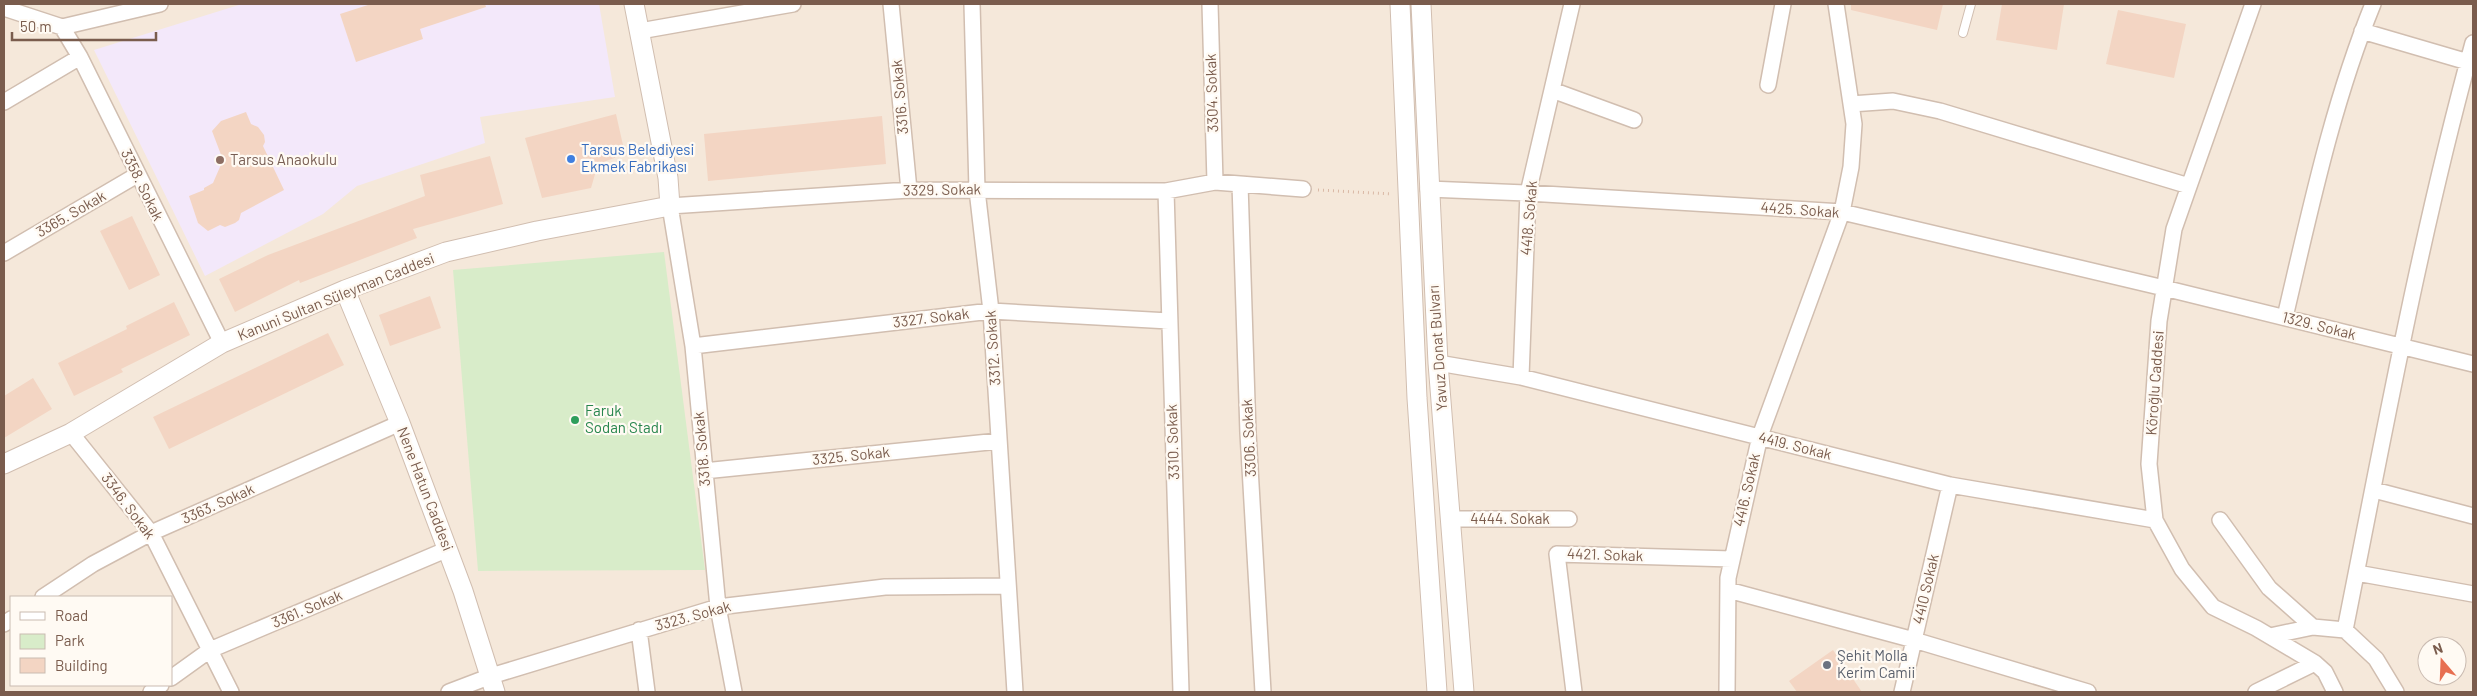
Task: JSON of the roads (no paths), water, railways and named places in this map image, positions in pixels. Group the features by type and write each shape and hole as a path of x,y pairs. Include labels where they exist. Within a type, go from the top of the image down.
{"street":[{"path":"4,8 62,27 160,4"},
{"path":"634,4 668,178 670,206"},
{"path":"640,31 793,4"},
{"name":"3316. Sokak","path":"891,4 908,190"},
{"name":"3312. Sokak","path":"972,4 977,190 991,311 1014,692"},
{"name":"3304. Sokak","path":"1210,4 1215,182"},
{"name":"Yavuz Donat Bulvarı","path":"1400,4 1417,398 1437,692"},
{"name":"Yavuz Donat Bulvarı","path":"1421,4 1428,189 1438,364 1464,692"},
{"name":"4418. Sokak","path":"1521,378 1528,192 1572,4"},
{"path":"1768,86 1783,4"},
{"name":"4416. Sokak","path":"1727,692 1728,590 1732,559 1760,436 1842,212 1851,167 1854,124 1836,4"},
{"name":"Köroğlu Caddesi","path":"2253,4 2174,229 2159,321 2149,464 2155,520 2182,569 2214,607 2270,636 2315,663 2325,672 2335,692"},
{"path":"2285,317 2332,122 2362,31 2374,4"},
{"name":"3358. Sokak","path":"62,27 80,57 222,344"},
{"path":"2362,31 2468,62"},
{"path":"2345,630 2402,346 2455,109 2473,43"},
{"path":"4,102 80,57"},
{"path":"1552,90 1634,120"},
{"path":"1851,104 1893,101 1940,111 2189,186"},
{"name":"3365. Sokak","path":"4,253 137,175"},
{"name":"3329. Sokak","path":"670,206 908,190 1166,191 1215,182 1309,189"},
{"name":"3306. Sokak","path":"1240,184 1248,433 1263,692"},
{"name":"4425. Sokak","path":"1428,189 1528,192 1842,212 2164,288"},
{"name":"3310. Sokak","path":"1166,191 1181,692"},
{"name":"Kanuni Sultan Süleyman Caddesi","path":"4,464 71,432 222,344 345,290 446,252 537,231 670,206"},
{"name":"3318. Sokak","path":"670,206 693,346 718,607 734,692"},
{"name":"1329. Sokak","path":"2164,288 2473,364"},
{"name":"Nene Hatun Caddesi","path":"345,290 400,423 448,549 493,684"},
{"name":"3327. Sokak","path":"693,346 991,311 1169,321"},
{"name":"4419. Sokak","path":"1438,364 1521,378 1760,436 1950,485 2155,520"},
{"name":"3363. Sokak","path":"45,596 93,564 151,533 400,423"},
{"name":"3346. Sokak","path":"71,432 151,533 231,692"},
{"name":"3325. Sokak","path":"704,471 999,442"},
{"name":"4410 Sokak","path":"1902,692 1950,485"},
{"path":"2374,490 2473,516"},
{"name":"4444. Sokak","path":"1450,519 1569,519"},
{"path":"2220,520 2269,588 2313,627"},
{"name":"3361. Sokak","path":"172,677 210,650 448,549"},
{"name":"4421. Sokak","path":"1574,692 1557,554 1732,559"},
{"path":"2357,573 2473,594"},
{"name":"3323. Sokak","path":"449,692 493,684 640,630 718,607 884,587 1007,586"},
{"path":"1728,590 1914,640 2088,692"},
{"path":"2270,636 2313,627 2345,630 2376,659 2396,692"},
{"path":"640,630 647,692"},
{"path":"2256,692 2315,663"}],"lane":[{"path":"1963,33 1971,4"}],"place":[{"name":"Tarsus Belediyesi Ekmek Fabrikası","path":"571,159"},
{"name":"Tarsus Anaokulu","path":"220,160"},
{"name":"Faruk Sodan Stadı","path":"575,420"},
{"name":"Şehit Molla Kerim Camii","path":"1827,665"}]}
